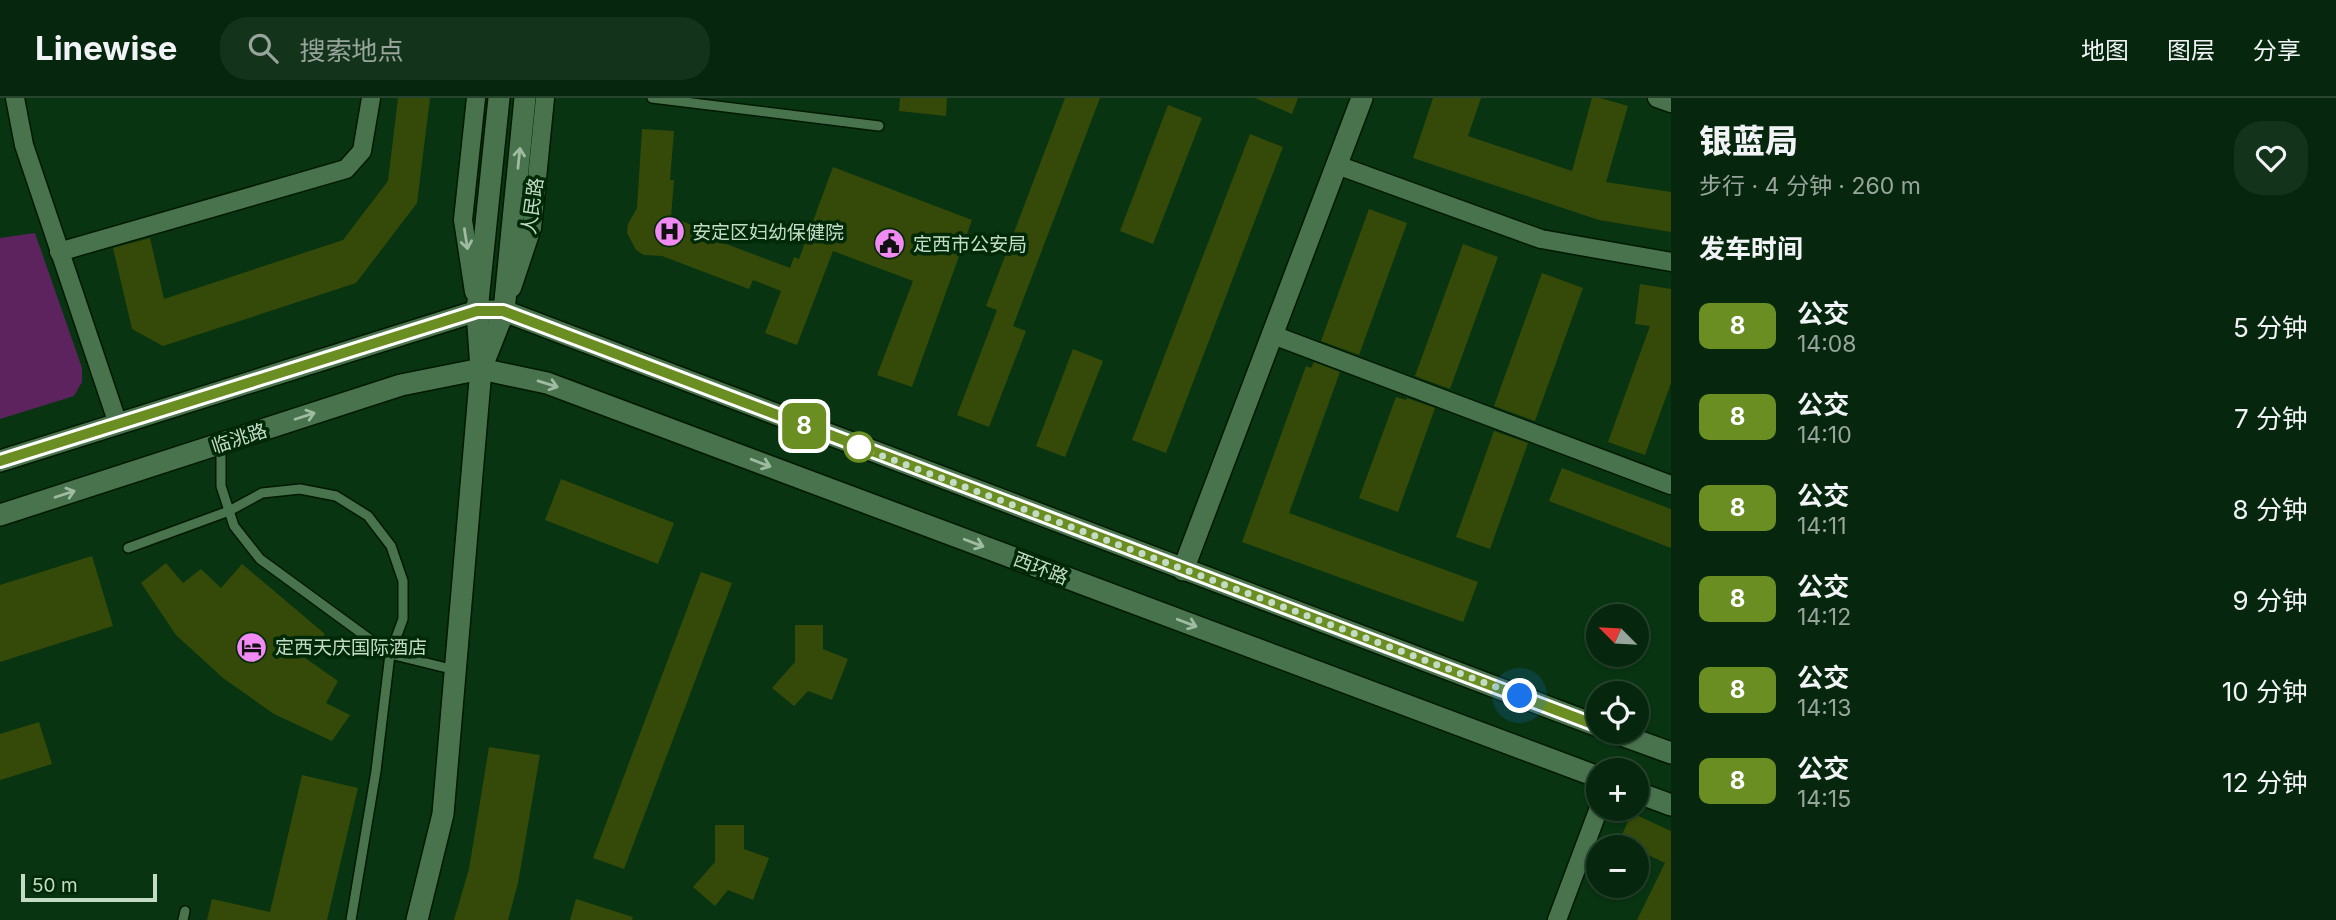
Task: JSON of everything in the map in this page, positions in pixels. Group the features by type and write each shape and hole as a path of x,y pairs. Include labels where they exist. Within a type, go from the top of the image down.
{"main road":[{"path":"417,920 443,814 481,369 477,311 499,98"},
{"name":"人民路","path":"481,369 503,311 525,98"},
{"path":"1183,570 1362,98"},
{"path":"0,461 477,311 503,311 1586,721"},
{"name":"临洮路","path":"0,515 401,385 481,369"},
{"name":"西环路","path":"481,369 547,383 1586,773"},
{"path":"1647,744 1671,753"},
{"path":"1649,797 1671,805"}],"street":[{"path":"15,98 24,145 118,424"},
{"path":"60,251 346,169 362,151 371,98"},
{"path":"476,98 463,220 477,311"},
{"name":"人民路","path":"503,311 532,229 545,98"},
{"path":"1657,98 1671,103"},
{"path":"1337,165 1541,239 1671,262"},
{"path":"1273,335 1671,485"},
{"path":"1557,920 1594,821"}],"lane":[{"path":"652,98 879,127"},
{"path":"221,444 221,486 234,526 261,559 390,654 455,670"},
{"path":"128,548 229,511 262,493 300,489 336,496 368,516 391,546 403,581 402,619 390,654 376,771 351,920"}],"shaded area":[{"path":"35,233 82,368 82,382 74,396 0,419 0,238"}],"building":[{"path":"398,98 430,98 417,203 356,283 163,346 132,329 113,248 150,238 164,299 343,240 388,181"},
{"path":"900,98 947,98 946,116 899,111"},
{"path":"1065,98 1100,98 1013,326 1026,331 989,427 957,415 997,310 986,306"},
{"path":"1255,98 1298,98 1292,114"},
{"path":"1433,98 1481,98 1468,136 1572,171 1592,98 1628,106 1606,182 1671,192 1671,232 1599,220 1413,158"},
{"path":"1168,105 1202,118 1153,244 1120,231"},
{"path":"642,129 674,131 670,180 674,180 671,217 715,234 713,239 790,268 794,257 799,259 833,167 972,220 912,387 877,375 913,281 833,251 797,345 765,333 781,291 753,280 749,289 662,256 644,255 636,250 627,233 628,224 637,208"},
{"path":"1250,134 1283,147 1166,453 1132,440"},
{"path":"1369,209 1407,223 1359,355 1321,341"},
{"path":"1463,244 1498,257 1450,389 1415,376"},
{"path":"1542,273 1583,288 1535,421 1494,406"},
{"path":"1640,284 1671,289 1671,383 1645,455 1608,442 1650,326 1635,324"},
{"path":"1073,349 1103,361 1065,457 1036,446"},
{"path":"1314,362 1340,372 1289,513 1478,582 1463,622 1242,542 1306,366 1311,368"},
{"path":"1396,397 1435,408 1398,512 1359,498"},
{"path":"1494,431 1528,443 1490,549 1456,537"},
{"path":"1562,468 1671,509 1671,548 1549,501"},
{"path":"561,479 674,523 658,564 545,520"},
{"path":"92,556 113,626 0,662 0,585"},
{"name":"定西天庆国际酒店","path":"166,563 183,583 201,569 221,588 242,564 325,634 305,658 338,681 326,703 350,715 332,741 274,714 223,678 176,635 141,583"},
{"path":"701,572 732,583 624,869 593,858"},
{"path":"795,625 823,625 823,649 848,659 832,700 808,691 794,706 772,688 795,662"},
{"path":"39,722 52,764 0,780 0,734"},
{"path":"489,747 540,755 518,883 508,920 454,920 469,869"},
{"path":"302,775 358,788 327,920 207,920 212,899 270,912"},
{"path":"1628,821 1649,821 1671,831 1671,920 1637,920 1665,863 1649,855 1649,835 1622,835"},
{"path":"715,825 744,825 744,849 769,858 753,900 728,890 715,906 693,887 715,862"},
{"path":"576,899 633,917 632,920 570,920"}],"bus line":[{"name":"8","path":"0,461 477,311 503,311 1586,721"}],"place":[{"name":"安定区妇幼保健院","path":"669,232"},
{"name":"定西市公安局","path":"890,244"},
{"name":"定西天庆国际酒店","path":"252,647"}],"route":[{"path":"859,447 1520,696"}]}
